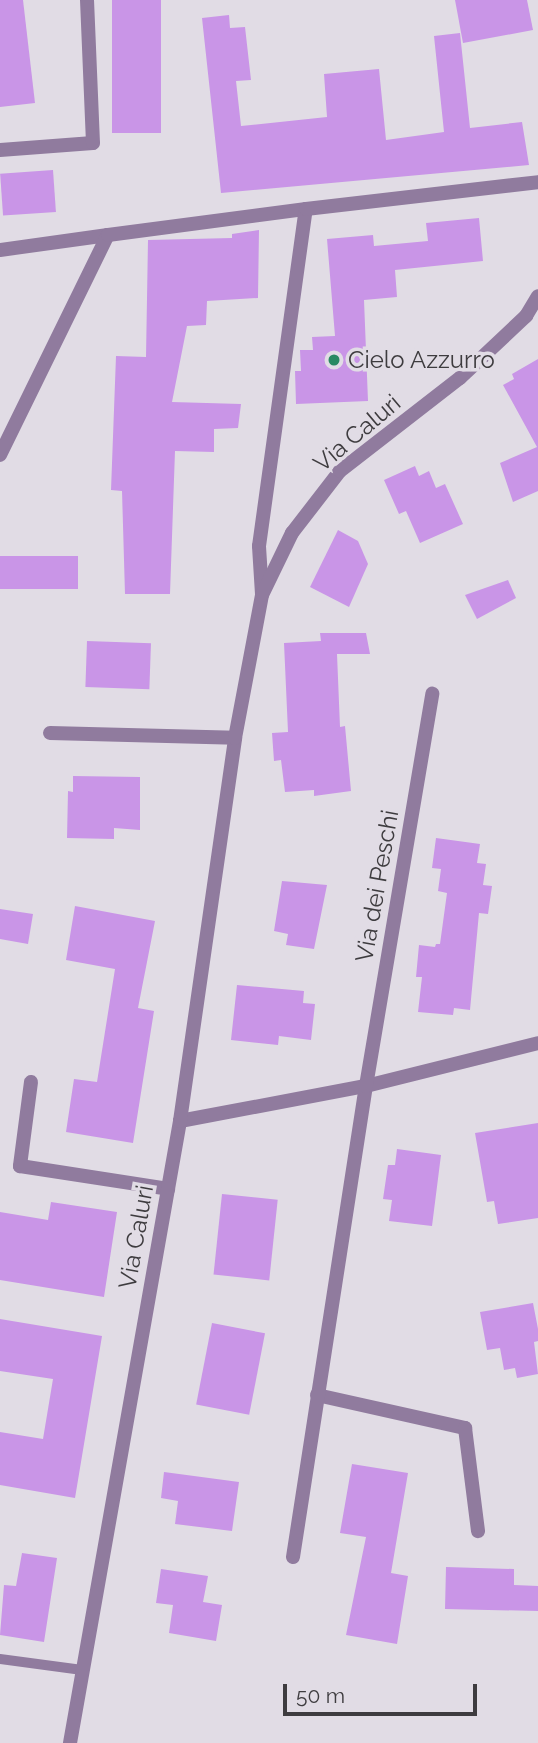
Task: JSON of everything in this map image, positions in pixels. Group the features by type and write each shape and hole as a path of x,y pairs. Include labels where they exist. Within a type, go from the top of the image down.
{"street":[{"path":"0,150 93,143 87,0"},
{"path":"0,250 306,209 538,183"},
{"name":"Via Caluri","path":"70,1743 180,1121 235,738 262,595 259,547 306,209"},
{"path":"0,454 108,235"},
{"name":"Via Caluri","path":"262,595 292,533 340,471 460,378 526,316 538,296"},
{"name":"Via dei Peschi","path":"293,1557 366,1086 432,694"},
{"path":"50,733 235,738"},
{"path":"180,1121 366,1086 538,1043"},
{"path":"31,1082 20,1166 167,1189"},
{"path":"317,1395 465,1428 478,1531"}],"lane":[{"path":"0,1659 82,1670"}],"building":[{"path":"0,0 23,0 35,103 0,107"},
{"path":"112,0 161,0 161,133 112,133"},
{"path":"455,0 527,0 533,30 463,43"},
{"path":"229,15 230,28 245,27 251,80 236,81 241,126 327,117 324,74 379,69 386,140 444,132 434,36 460,33 470,128 522,122 529,165 221,193 202,18"},
{"path":"53,170 56,212 3,216 0,174"},
{"path":"479,218 483,261 395,270 397,297 364,300 368,401 296,404 295,371 301,371 300,350 313,350 312,337 335,336 327,239 373,235 374,246 428,241 426,223"},
{"path":"259,230 258,298 207,301 206,325 187,326 172,402 241,404 238,428 214,429 214,452 175,451 170,594 125,594 122,491 111,490 116,356 146,357 148,240 232,238 232,234"},
{"path":"538,359 538,491 513,502 500,463 537,447 503,385 514,379 512,374"},
{"path":"415,466 419,476 429,471 436,488 445,484 463,524 420,543 406,511 399,514 384,480"},
{"path":"338,530 358,541 368,564 349,607 310,587"},
{"path":"0,556 78,556 78,589 0,589"},
{"path":"508,580 516,598 477,619 465,595"},
{"path":"320,633 366,633 370,654 337,654 340,727 345,726 351,791 314,796 314,790 285,792 281,760 274,761 272,733 288,732 284,643 321,641"},
{"path":"87,641 151,643 149,689 85,687"},
{"path":"73,776 140,777 140,830 114,828 114,839 67,838 68,791 73,792"},
{"path":"436,838 480,844 477,863 486,864 483,885 492,886 488,914 479,913 470,1010 454,1008 453,1015 418,1012 422,977 416,977 419,945 435,947 440,944 447,893 438,891 441,869 432,868"},
{"path":"282,881 327,885 314,949 286,945 288,934 274,931"},
{"path":"75,906 155,921 138,1008 154,1011 133,1143 66,1132 74,1079 97,1082 115,969 66,960"},
{"path":"0,909 33,914 28,944 0,939"},
{"path":"237,985 304,991 303,1003 315,1004 311,1040 279,1036 278,1045 231,1040"},
{"path":"538,1123 538,1218 498,1224 494,1201 487,1202 475,1133"},
{"path":"397,1149 441,1155 432,1226 389,1221 392,1200 383,1199 388,1165 395,1165"},
{"path":"222,1194 278,1200 269,1280 214,1275"},
{"path":"51,1202 117,1212 104,1297 0,1280 0,1212 48,1220"},
{"path":"533,1303 538,1329 538,1341 534,1342 538,1374 517,1378 515,1368 504,1370 500,1348 487,1350 480,1312"},
{"path":"0,1319 102,1336 75,1498 0,1485 0,1432 43,1439 53,1379 0,1371"},
{"path":"212,1323 265,1333 249,1415 196,1404"},
{"path":"352,1464 408,1473 391,1573 408,1576 397,1644 346,1635 366,1537 340,1533"},
{"path":"164,1472 239,1482 232,1531 175,1524 178,1501 161,1498"},
{"path":"22,1553 57,1558 44,1642 0,1635 4,1585 16,1586"},
{"path":"446,1567 514,1569 514,1585 538,1586 538,1611 445,1609"},
{"path":"161,1569 208,1576 203,1602 222,1605 216,1641 169,1633 173,1605 156,1603"}],"place":[{"name":"Cielo Azzurro","path":"334,360"}]}
